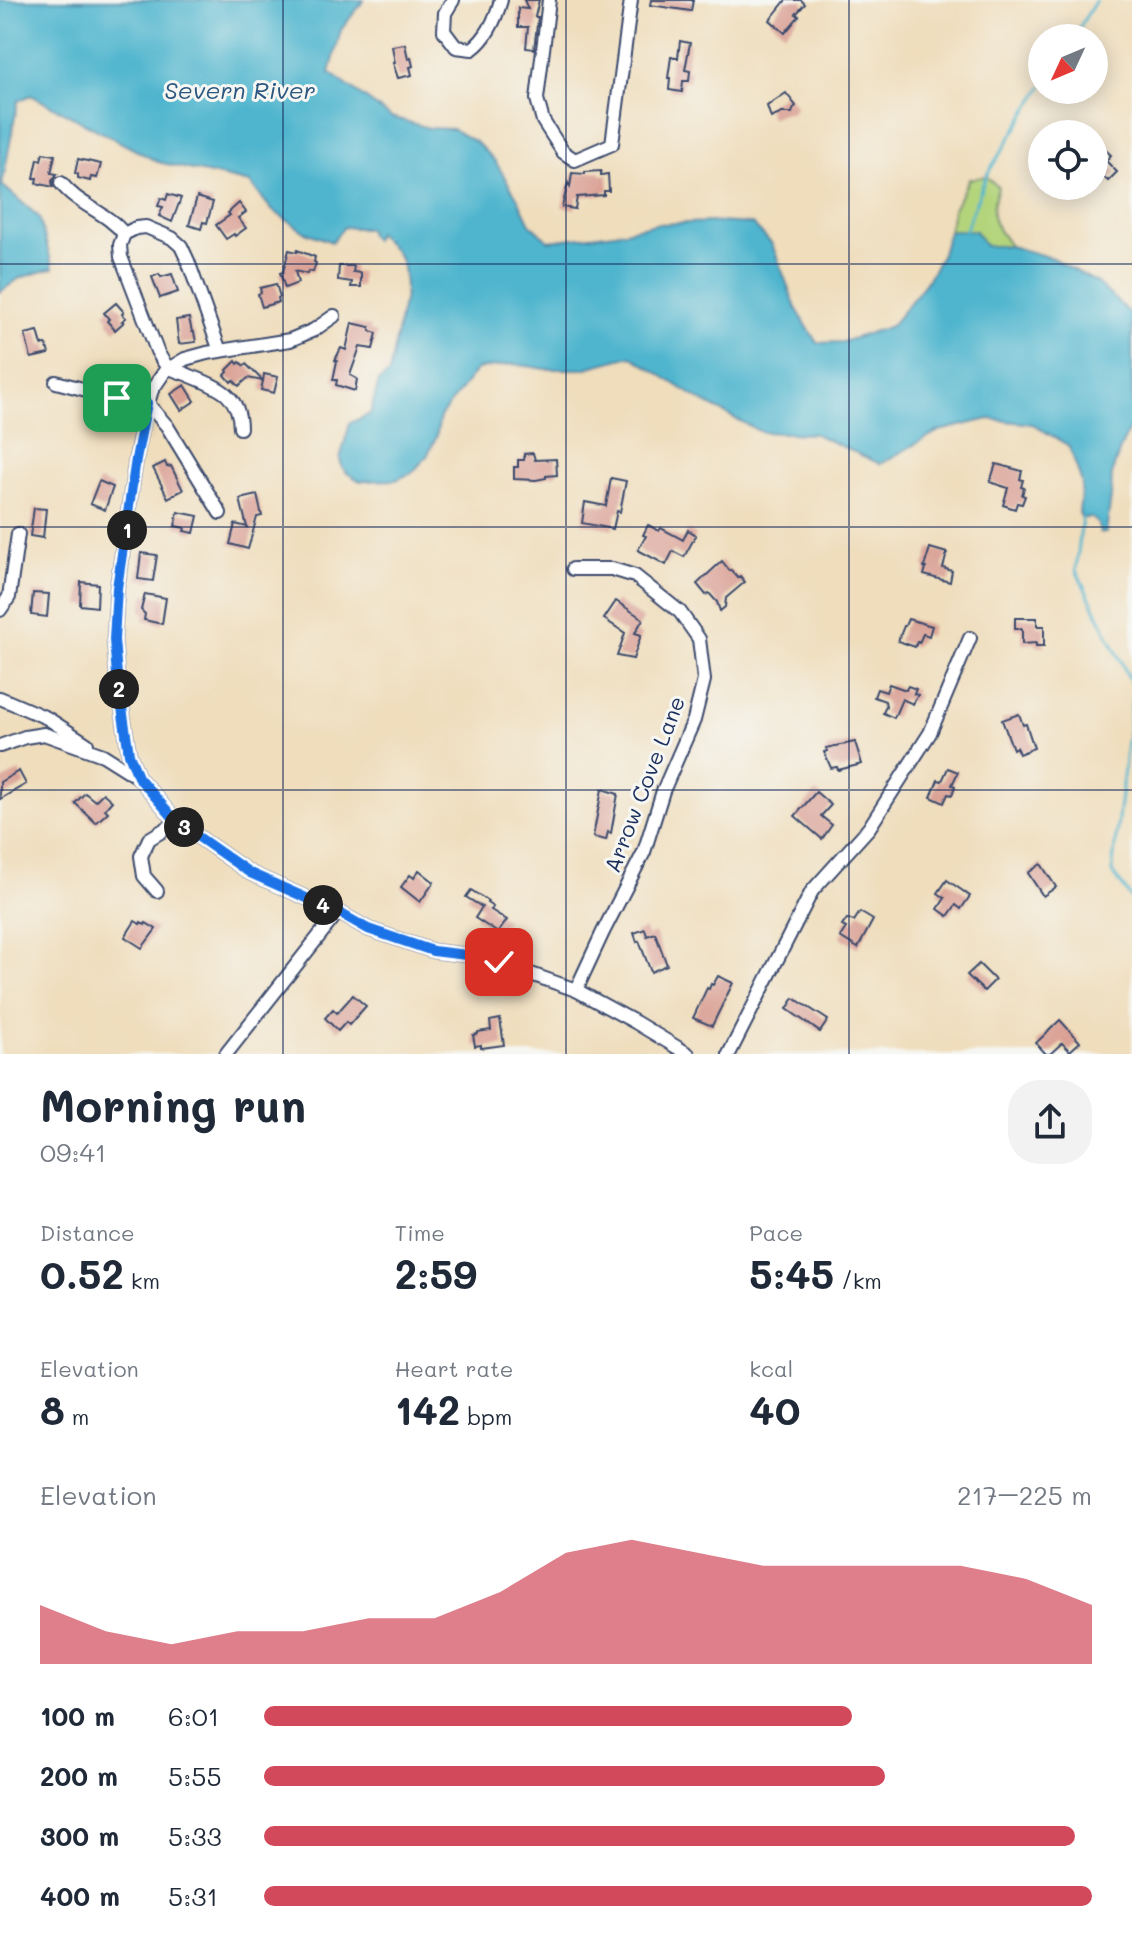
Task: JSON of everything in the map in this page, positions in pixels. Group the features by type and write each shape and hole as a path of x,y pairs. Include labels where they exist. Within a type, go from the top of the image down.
{"street":[{"path":"453,0 445,13 444,31 456,47 472,49 486,33 501,0"},
{"path":"549,0 537,99 543,121 563,152 575,160 612,144 631,0"},
{"path":"61,183 73,196 114,222 124,234"},
{"path":"220,351 181,246 172,238 146,227 124,234 120,245 121,257 157,351 169,368 216,388 233,400 238,409 240,428"},
{"path":"138,777 129,754 114,640 119,576 147,403 158,380 169,368 192,357 290,340 314,330 334,316"},
{"path":"56,382 147,403 167,426 220,513"},
{"path":"0,610 9,597 18,534"},
{"name":"Arrow Cove Lane","path":"573,569 612,569 635,576 680,612 699,639 704,680 694,720 663,791 644,852 576,990"},
{"path":"729,1054 812,891 869,828 930,733 970,638"},
{"path":"0,698 47,718 138,777 177,822 250,873 338,912 368,929 433,951 483,957 576,990 688,1054"},
{"path":"0,746 44,734 103,755"},
{"path":"157,891 144,876 141,856 149,839 177,822"},
{"path":"226,1054 338,912"}],"green space":[{"path":"986,176 998,187 993,205 994,218 1010,246 985,246 975,231 949,231 953,210 969,179"}],"water":[{"name":"Severn River","path":"0,0 364,0 341,30 330,73 391,117 429,128 453,129 477,143 495,161 530,224 549,241 615,233 656,224 752,224 772,244 796,308 817,343 843,342 891,326 925,284 941,256 949,231 975,231 985,246 1010,246 1052,258 1096,282 1132,315 1132,423 1112,473 1106,533 1100,533 1098,524 1092,518 1082,518 1079,513 1082,483 1069,446 1032,424 989,419 939,431 880,464 815,434 761,432 703,402 631,356 582,369 546,369 514,364 477,369 440,417 436,438 427,456 413,472 396,480 360,481 347,473 340,459 350,423 370,414 379,381 389,374 404,297 400,259 377,233 374,240 368,229 344,227 332,242 305,232 272,210 250,183 158,162 31,95 18,101 2,185 39,217 53,268 20,278 0,292"}],"building":[{"path":"524,0 539,0 534,49 526,48 528,27 518,27 518,8 528,9"},
{"path":"651,0 693,0 691,11 650,5"},
{"path":"786,0 801,0 805,4 785,33 770,20"},
{"path":"680,41 690,43 685,70 690,71 689,81 683,81 682,92 669,90 668,78 671,57 678,58"},
{"path":"405,44 413,66 410,67 412,75 398,78 392,46"},
{"path":"786,93 796,106 792,113 771,118 767,106"},
{"path":"43,153 55,155 51,173 57,174 52,181 53,187 36,183 37,178 34,178 38,159 41,160"},
{"path":"78,159 101,164 97,178 91,177 90,181 78,178 75,173"},
{"path":"1108,163 1117,172 1108,181"},
{"path":"601,171 601,175 608,174 609,191 604,191 604,195 577,197 575,209 562,207 572,173"},
{"path":"168,194 181,198 172,222 159,216 163,207 158,206 161,198 166,200"},
{"path":"197,197 213,202 207,223 203,222 201,229 189,225"},
{"path":"239,203 246,212 238,218 246,228 226,239 216,225 230,215 228,213"},
{"path":"289,250 315,257 316,263 313,272 295,271 298,283 285,288 280,273 283,272"},
{"path":"339,266 354,266 353,272 361,273 361,287 351,287 352,282 338,280"},
{"path":"159,274 161,277 172,274 178,292 160,298 152,277"},
{"path":"276,284 279,302 262,307 258,294 261,293 260,288"},
{"path":"116,303 126,318 115,330 104,313"},
{"path":"189,318 196,342 179,344 176,320"},
{"path":"352,323 370,327 370,331 377,333 373,349 360,347 350,375 357,379 355,391 336,385 337,380 333,380 335,360 341,348 346,350"},
{"path":"38,331 42,345 46,344 49,354 31,358 25,334"},
{"path":"236,361 244,366 246,364 263,381 248,378 239,386 233,380 231,382 225,375"},
{"path":"264,374 278,377 274,393 261,390"},
{"path":"185,385 195,401 181,410 171,394"},
{"path":"533,453 535,460 556,459 557,475 536,480 514,479 514,467 518,467 518,460 524,460 524,454"},
{"path":"165,462 167,467 171,466 183,490 168,498 153,468"},
{"path":"996,464 1022,471 1020,479 1024,488 1022,495 1025,496 1022,504 1017,503 1015,509 1003,505 1008,488 990,482"},
{"path":"611,478 626,481 613,529 582,523 585,502 606,506"},
{"path":"99,481 113,487 105,510 90,504"},
{"path":"257,495 262,516 257,517 248,549 230,544 235,524 247,527 240,499"},
{"path":"34,508 46,509 43,538 30,536"},
{"path":"178,512 198,516 194,533 175,526"},
{"path":"648,525 683,540 688,530 696,535 684,557 673,551 666,565 638,550"},
{"path":"930,548 947,553 943,568 952,571 950,582 924,575"},
{"path":"141,553 157,555 153,581 138,579"},
{"path":"722,561 745,582 726,598 725,607 720,611 717,602 697,584"},
{"path":"81,582 98,584 97,607 80,605"},
{"path":"33,593 49,594 47,617 31,615"},
{"path":"145,594 166,598 162,624 144,620 145,614 141,610"},
{"path":"616,601 643,619 635,633 641,635 633,659 617,656 625,633 604,619"},
{"path":"1015,618 1037,618 1037,626 1044,626 1044,646 1022,644 1022,629 1015,629"},
{"path":"908,619 932,626 929,636 923,634 915,647 898,641"},
{"path":"889,684 906,690 908,686 916,689 914,694 918,695 913,704 902,699 894,718 883,713 885,701 874,697 877,689 886,692"},
{"path":"1019,714 1034,748 1019,754 1016,747 1013,749 1002,720"},
{"path":"855,742 862,764 838,770 837,767 831,768 824,752 826,748"},
{"path":"948,768 958,772 952,785 955,786 952,795 948,794 944,803 931,797 938,780 942,781"},
{"path":"19,771 26,784 0,799 0,782"},
{"path":"602,789 618,794 611,833 608,832 606,840 593,837"},
{"path":"816,792 831,805 821,816 832,825 822,839 795,816"},
{"path":"85,793 95,801 103,793 112,801 105,809 108,812 96,823 75,803"},
{"path":"1041,864 1056,887 1043,896 1028,873"},
{"path":"419,870 434,882 420,902 401,887 410,875 414,878"},
{"path":"947,880 970,896 961,909 956,905 948,916 938,909 945,898 938,893"},
{"path":"471,890 488,901 493,907 491,910 507,920 498,933 475,918 482,907 466,897"},
{"path":"860,912 873,920 858,948 840,937 847,919 854,921"},
{"path":"135,921 156,929 142,948 125,937"},
{"path":"645,929 647,936 655,933 667,965 651,972 634,933"},
{"path":"979,964 995,980 984,991 967,975"},
{"path":"718,976 733,983 712,1026 693,1018 707,988"},
{"path":"353,995 366,1006 349,1025 346,1022 338,1031 325,1018 333,1009 337,1013"},
{"path":"794,998 828,1020 820,1032 787,1009"},
{"path":"500,1019 504,1045 475,1046 473,1035 491,1030 490,1021"},
{"path":"1060,1020 1080,1042 1070,1051 1062,1043 1046,1054 1036,1043"}],"waterway":[{"path":"1081,24 1096,0"},
{"path":"965,231 986,176 1031,104"},
{"path":"1082,518 1076,570 1132,684"},
{"path":"1132,699 1112,872 1132,899"}],"route":[{"path":"117,398 147,403 117,588 114,640 129,754 138,777 177,822 250,873 338,912 368,929 433,951 499,962"}]}
